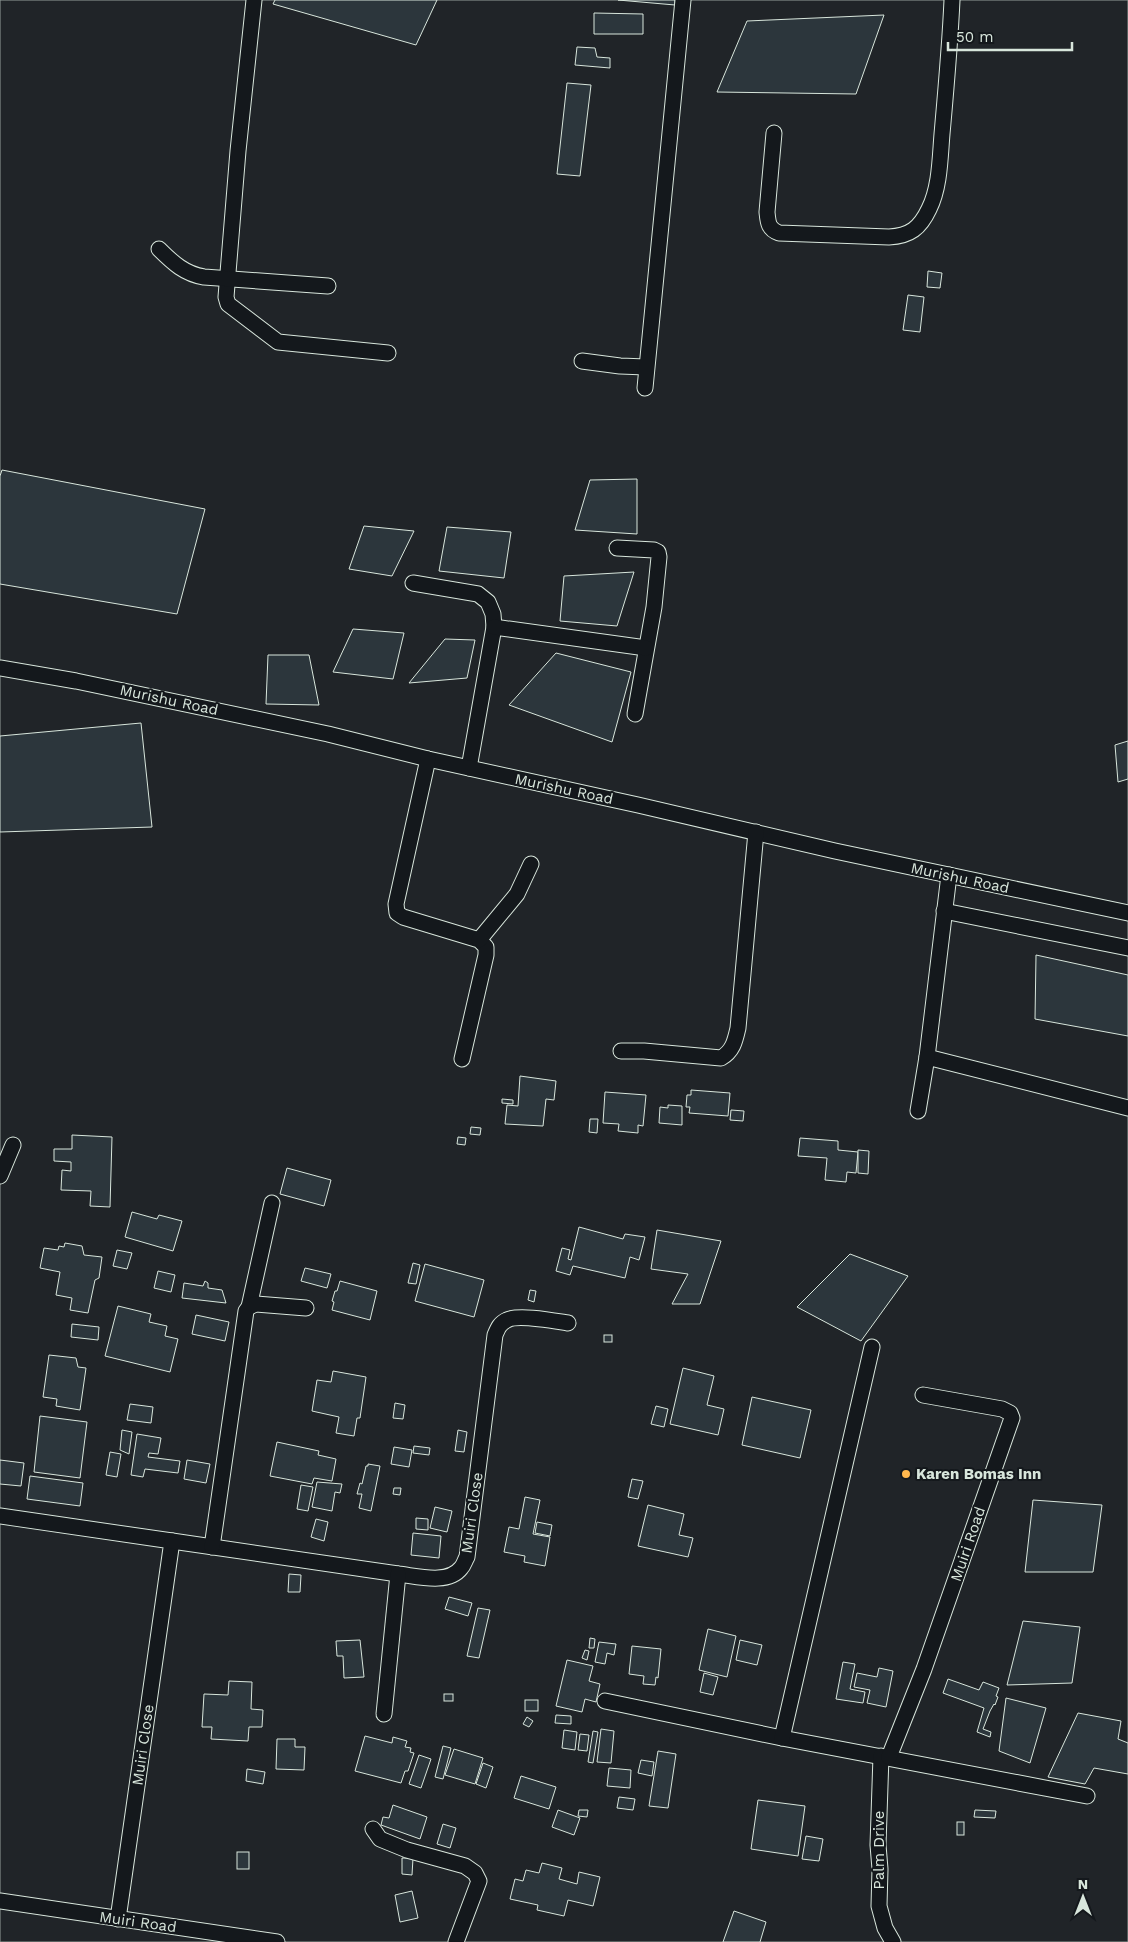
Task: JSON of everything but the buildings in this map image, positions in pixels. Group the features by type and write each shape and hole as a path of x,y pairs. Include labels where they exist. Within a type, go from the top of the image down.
{"street":[{"path":"254,0 237,160 227,278 226,297 228,304 278,342 388,353"},
{"path":"644,388 682,0"},
{"path":"774,133 767,212 768,224 772,230 779,233 889,237 911,233 930,209 936,184 950,52 952,0"},
{"path":"159,249 190,275 328,286"},
{"path":"582,361 646,367"},
{"path":"617,548 654,550 658,552 659,556 654,607 636,714"},
{"path":"413,583 478,594 488,602 493,614 494,627 469,768"},
{"path":"494,627 646,648"},
{"name":"Murishu Road","path":"0,668 76,681 328,734 428,759 1128,914"},
{"path":"428,759 396,904 397,913 404,918 479,940 486,947 486,955 462,1058"},
{"path":"621,1052 721,1058 729,1053 735,1042 738,1028 756,832"},
{"path":"479,940 517,894 531,864"},
{"path":"918,1111 949,875"},
{"path":"944,911 1128,948"},
{"path":"926,1057 1128,1108"},
{"path":"0,1176 13,1145"},
{"path":"212,1547 246,1311 249,1307 272,1203"},
{"path":"249,1307 262,1304 306,1308"},
{"name":"Muiri Close","path":"0,1516 398,1574 436,1578 451,1576 461,1568 467,1557 495,1335 498,1326 509,1318 531,1318 568,1323"},
{"path":"782,1738 872,1347"},
{"name":"Muiri Road","path":"885,1757 924,1668 1012,1418 1010,1414 1002,1409 923,1396"},
{"name":"Muiri Close","path":"118,1919 172,1541"},
{"path":"384,1714 398,1574"},
{"path":"605,1701 782,1738 1087,1796"},
{"name":"Palm Drive","path":"885,1757 878,1844 879,1906 885,1928 893,1942"},
{"path":"373,1829 380,1838 407,1850 465,1866 475,1873 479,1881 456,1942"},
{"name":"Muiri Road","path":"0,1901 277,1942"}],"shaded area":[{"path":"0,0 1128,0 1128,1942 0,1942"}],"place":[{"name":"Karen Bomas Inn","path":"906,1474"}]}
